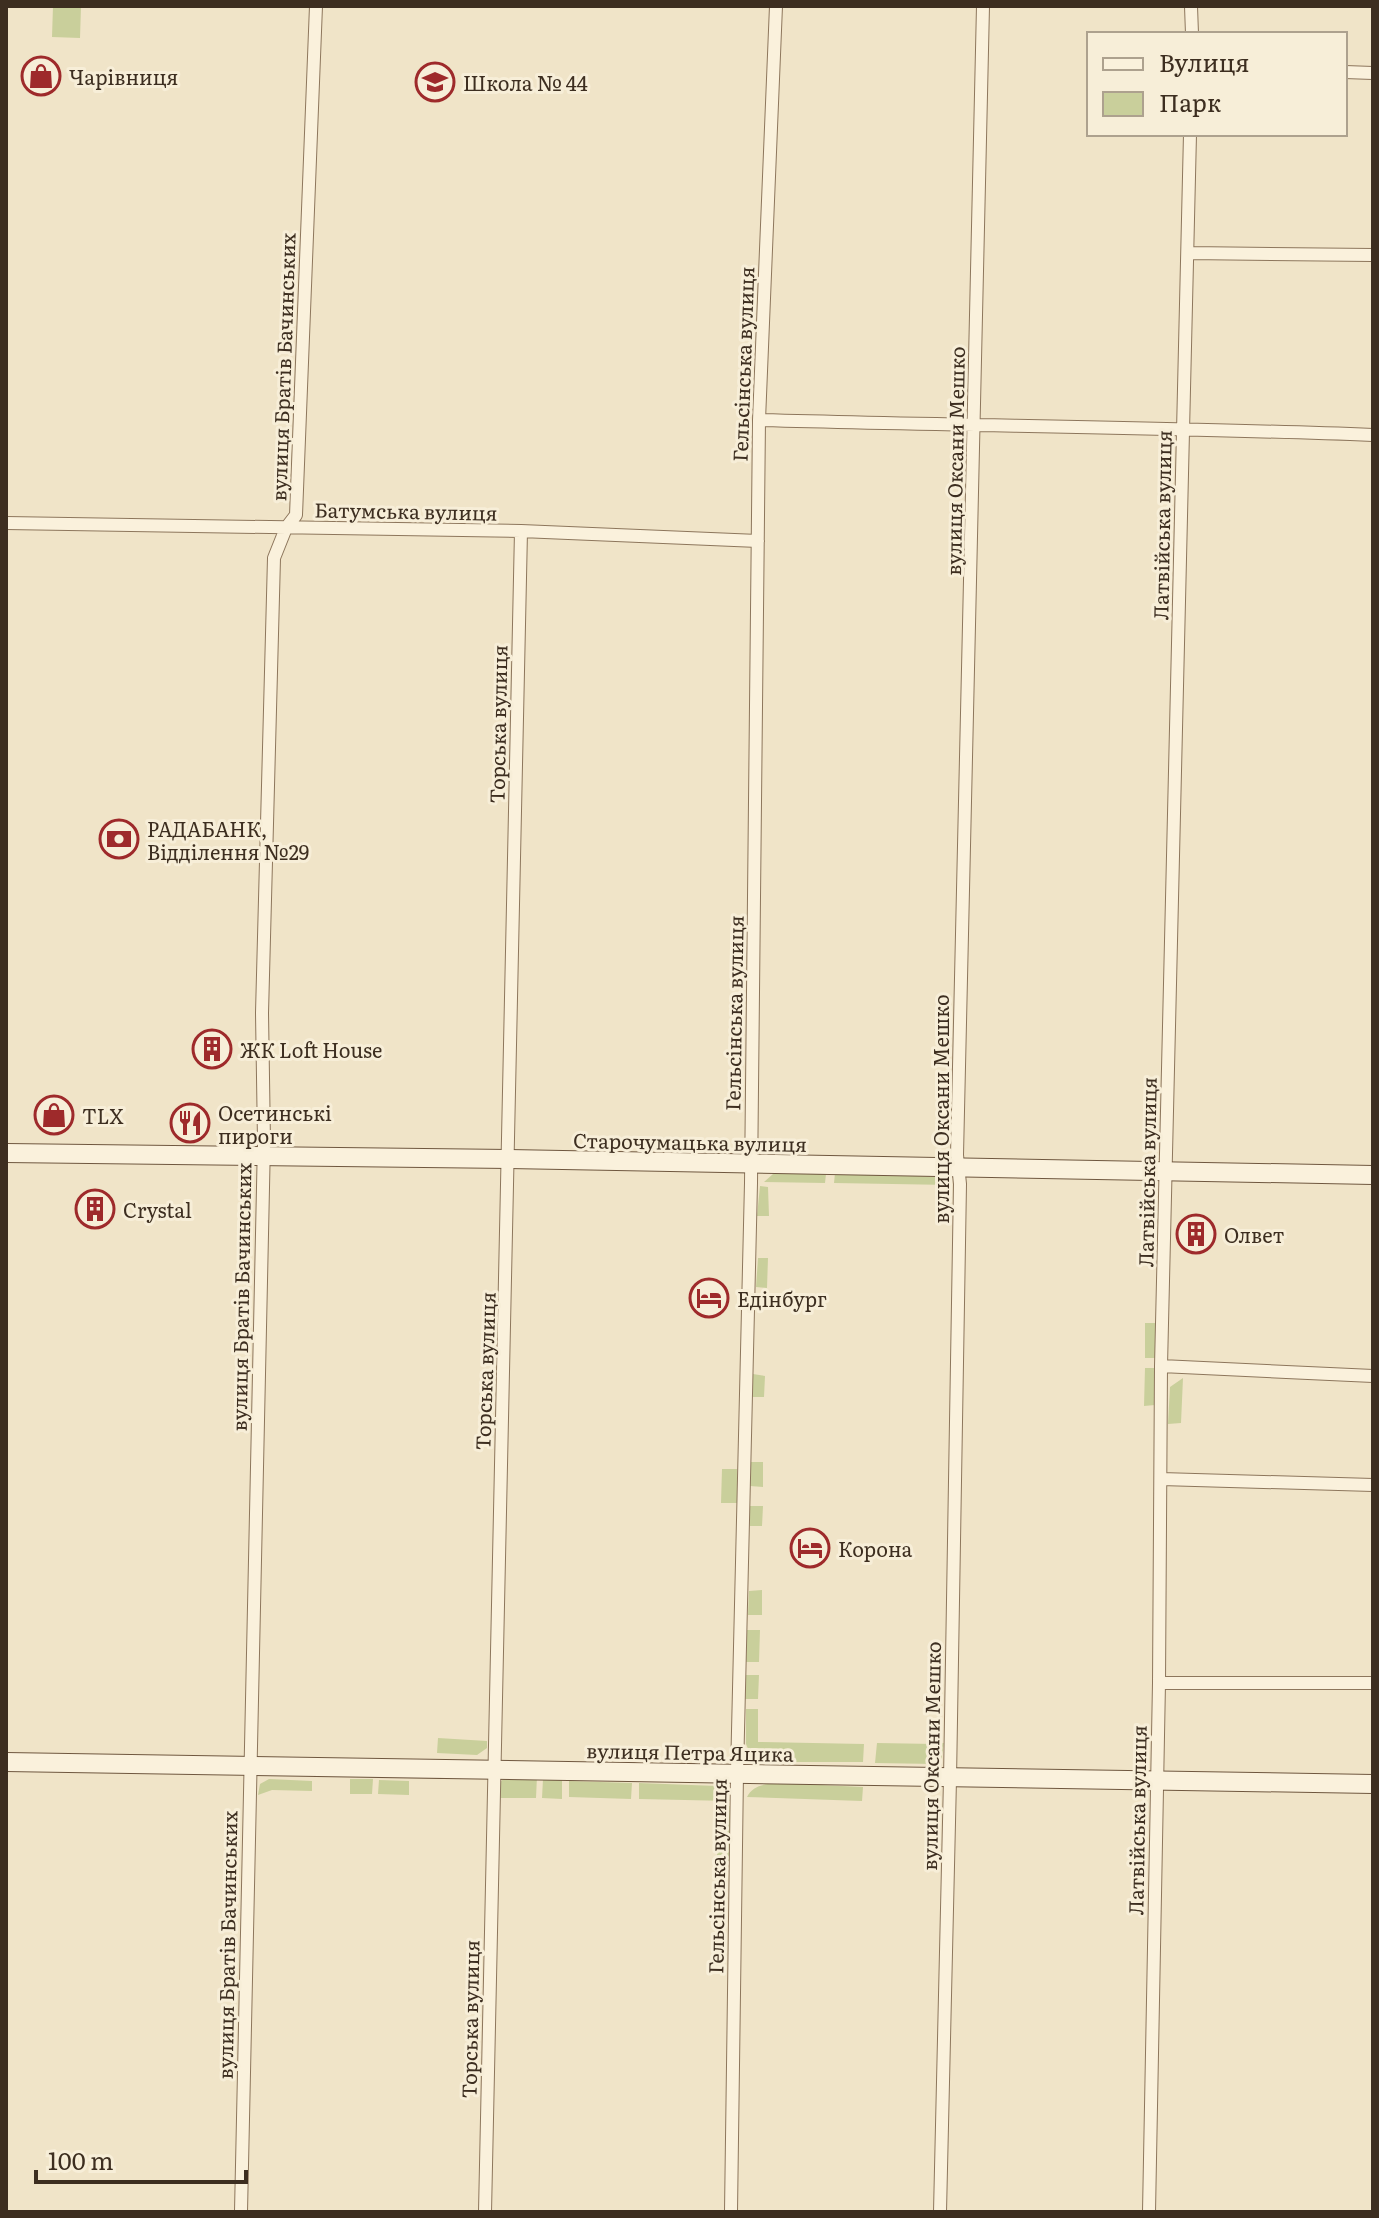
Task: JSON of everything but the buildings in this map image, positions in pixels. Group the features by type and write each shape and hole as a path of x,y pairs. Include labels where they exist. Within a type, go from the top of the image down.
{"street":[{"name":"вулиця Братів Бачинських","path":"241,2212 263,1158 262,1013 274,558 286,528 296,515 316,6"},
{"name":"Гельсінська вулиця","path":"731,2212 751,1164 759,420 776,6"},
{"name":"вулиця Оксани Мешко","path":"940,2212 983,6"},
{"path":"1191,6 1192,32"},
{"path":"1347,72 1373,73"},
{"name":"Латвійська вулиця","path":"1149,2212 1159,1683 1161,1366 1190,136"},
{"path":"1188,253 1373,255"},
{"path":"759,420 1373,435"},
{"name":"Батумська вулиця","path":"6,523 521,531 758,541"},
{"name":"Торська вулиця","path":"485,2212 521,531"},
{"name":"Старочумацька вулиця","path":"6,1153 1373,1175"},
{"path":"1161,1366 1373,1376"},
{"path":"1161,1479 1373,1485"},
{"path":"1159,1683 1373,1683"},
{"name":"вулиця Петра Яцика","path":"6,1762 1373,1784"}],"green space":[{"path":"53,6 81,6 80,38 52,37"},
{"path":"835,1173 946,1177 951,1185 834,1183"},
{"path":"773,1174 826,1174 825,1183 764,1182"},
{"path":"760,1186 768,1187 769,1216 757,1216"},
{"path":"758,1258 768,1258 767,1288 756,1287"},
{"path":"1145,1323 1156,1323 1156,1358 1145,1358"},
{"path":"1145,1368 1156,1368 1155,1405 1144,1406"},
{"path":"753,1374 765,1376 764,1397 752,1397"},
{"path":"1183,1378 1181,1423 1168,1424 1170,1387"},
{"path":"749,1462 763,1462 763,1487 750,1486"},
{"path":"722,1469 737,1469 737,1503 721,1503"},
{"path":"750,1506 763,1506 762,1526 750,1526"},
{"path":"762,1590 762,1615 748,1615 749,1591"},
{"path":"747,1630 760,1630 759,1662 746,1662"},
{"path":"745,1675 759,1675 758,1699 745,1699"},
{"path":"746,1709 758,1709 758,1742 864,1744 863,1762 773,1762 751,1756 746,1744"},
{"path":"438,1738 487,1741 487,1748 477,1755 437,1753"},
{"path":"877,1743 944,1743 941,1761 934,1764 875,1763"},
{"path":"537,1776 536,1798 497,1798 497,1786 504,1778"},
{"path":"269,1779 312,1781 312,1791 272,1790 258,1795 260,1784"},
{"path":"350,1779 373,1779 372,1794 350,1794"},
{"path":"543,1779 562,1780 562,1799 542,1798"},
{"path":"379,1780 409,1781 409,1795 378,1794"},
{"path":"569,1781 632,1783 631,1799 569,1797"},
{"path":"639,1783 717,1786 725,1789 730,1801 639,1799"},
{"path":"777,1783 863,1787 862,1801 747,1797 757,1787"},
{"path":"717,1804 730,1806 731,1861 717,1860"}],"place":[{"name":"Чарівниця","path":"41,76"},
{"name":"Школа № 44","path":"435,82"},
{"name":"РАДАБАНК, Відділення №29","path":"119,839"},
{"name":"ЖК Loft House","path":"212,1049"},
{"name":"TLX","path":"54,1115"},
{"name":"Осетинські пироги","path":"190,1123"},
{"name":"Crystal","path":"95,1209"},
{"name":"Олвет","path":"1196,1234"},
{"name":"Едінбург","path":"709,1298"},
{"name":"Корона","path":"810,1548"}]}
